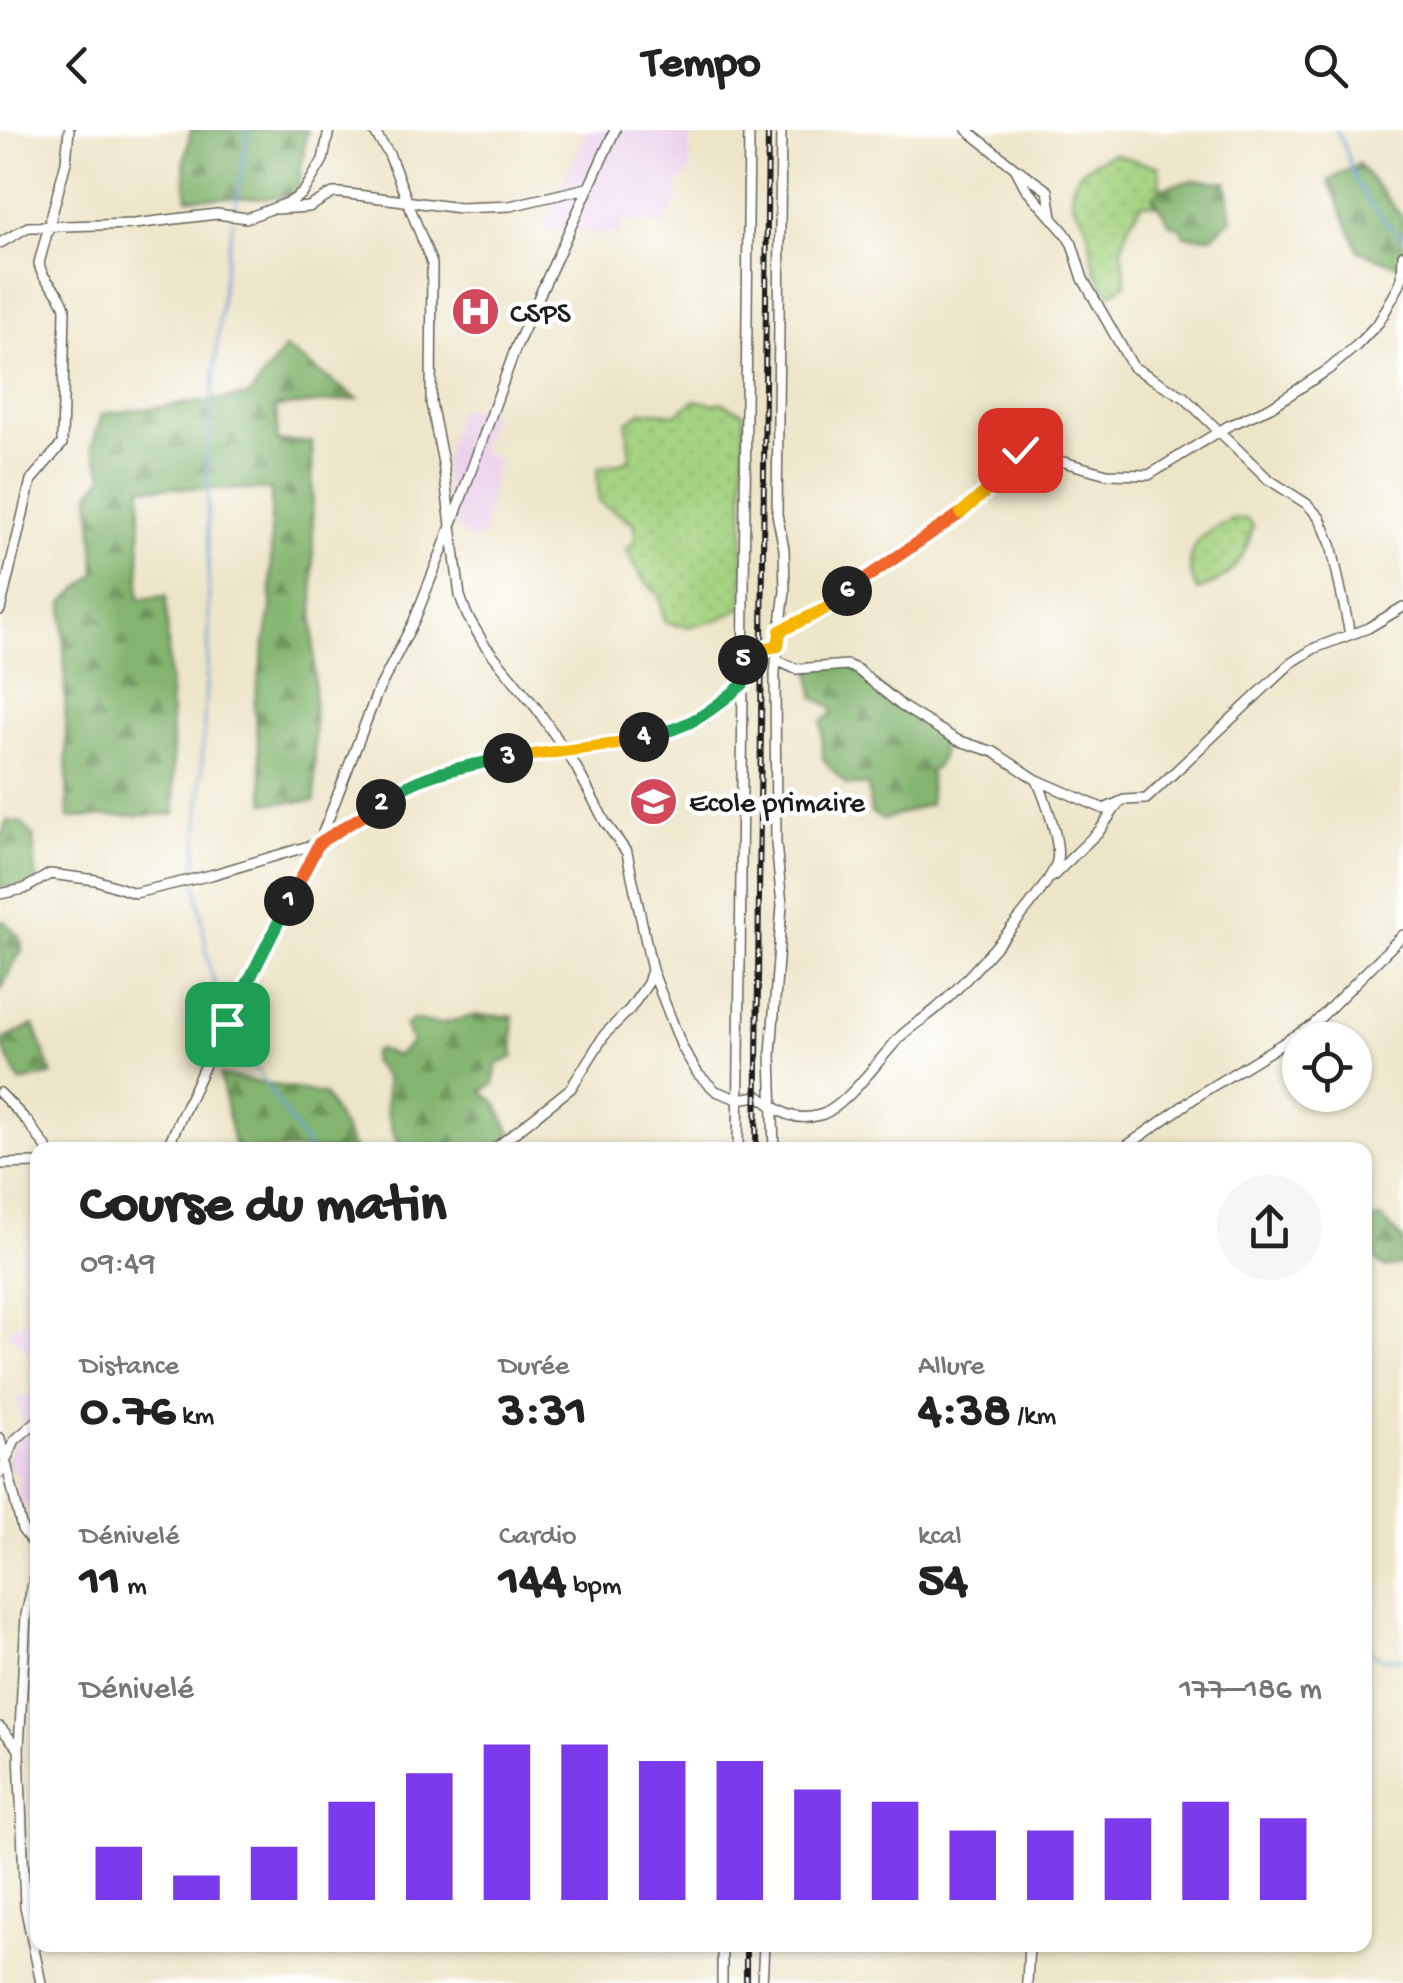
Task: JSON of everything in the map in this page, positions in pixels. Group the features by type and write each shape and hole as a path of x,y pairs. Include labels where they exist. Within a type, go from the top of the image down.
{"street":[{"path":"0,610 31,480 62,444 65,308 62,296 41,276 39,263 66,162 69,130"},
{"path":"0,244 28,227 134,224 216,214 247,218 303,193 323,160 329,130"},
{"path":"373,130 389,154 432,264 431,403 460,596 467,615 501,667 537,709 587,783 614,838 627,853 652,970 682,1047 698,1074 716,1091 737,1100 760,1096 784,1115 804,1118 823,1115 839,1105 905,1032 955,991 1029,908 1050,878 1100,830 1120,802"},
{"path":"170,1142 210,1054 319,843 377,693 414,621 516,347 615,130"},
{"path":"738,1142 749,130"},
{"path":"773,1142 773,1017 782,905 776,843 776,660 785,591 784,549 777,514 781,130"},
{"path":"967,130 1048,191 1052,218"},
{"path":"1015,168 1025,187 1072,244 1083,279 1133,367 1184,397 1268,479 1307,504 1320,518 1332,544 1350,634"},
{"path":"273,208 308,206 342,192 408,204 510,206 587,188"},
{"path":"780,631 825,609 974,504 998,481 1006,460 1020,450 1107,474 1150,475 1271,406 1329,369 1379,322 1398,288 1403,255"},
{"path":"776,660 796,669 847,665 956,740 994,752 1036,780 1102,809 1146,799 1292,664 1315,648 1368,628 1403,607"},
{"path":"743,652 778,646"},
{"path":"0,894 24,889 50,874 96,880 135,893 163,888 319,843 412,783 487,762 625,743 675,731 705,717 743,684"},
{"path":"1036,780 1057,851 1050,878"},
{"path":"1132,1142 1212,1086 1312,1025 1403,936"},
{"path":"503,1142 571,1088 606,1034 630,1010 652,970"},
{"path":"0,1093 42,1142"},
{"path":"0,1164 30,1163"},
{"path":"3,1469 16,1440 30,1427"},
{"path":"0,1438 3,1469 22,1528 30,1539"},
{"path":"30,1597 18,1749 25,1906 30,1930"},
{"path":"0,1727 18,1749"},
{"path":"35,1952 41,1983"},
{"path":"722,1952 722,1983"},
{"path":"762,1983 764,1952"},
{"path":"1027,1983 1028,1952"}],"shaded area":[{"path":"586,130 690,130 690,171 677,187 679,197 665,224 623,222 621,234 543,230"},
{"path":"458,408 493,412 480,451 498,458 483,538 467,538 451,521 443,463"},
{"path":"30,1317 30,1355 7,1331"},
{"path":"30,1395 30,1506 16,1505 18,1474 5,1464 23,1422 16,1398"}],"green space":[{"path":"191,130 307,130 297,197 187,198 184,162"},
{"path":"1113,154 1159,167 1161,188 1153,197 1156,205 1142,203 1128,226 1122,249 1126,284 1111,294 1098,276 1084,219 1074,205 1072,193 1082,171"},
{"path":"1358,163 1403,218 1403,267 1359,251 1329,181"},
{"path":"1193,180 1226,182 1232,218 1211,237 1184,236 1180,227 1171,225 1153,197 1161,188"},
{"path":"285,348 358,399 276,407 278,441 312,442 315,801 265,803 254,705 271,609 271,490 141,487 139,599 166,596 175,814 68,818 63,602 96,574 90,493 104,476 92,446 102,414 249,396"},
{"path":"695,400 721,402 744,413 743,608 714,621 684,626 664,621 659,595 642,578 626,549 634,543 635,524 599,502 597,469 630,460 627,422 642,411 677,414"},
{"path":"1236,519 1247,519 1253,526 1246,549 1228,574 1197,590 1190,564 1196,544 1212,530"},
{"path":"847,665 939,730 942,754 930,772 930,804 883,820 871,813 868,785 846,785 823,759 822,721 834,713 829,705 814,698 810,668"},
{"path":"7,821 22,823 33,836 37,882 6,891 0,886 0,838"},
{"path":"4,921 21,939 22,951 0,992 0,922"},
{"path":"477,1015 513,1017 514,1057 496,1065 494,1084 482,1091 496,1103 512,1135 503,1142 396,1140 387,1113 386,1078 372,1061 373,1052 379,1049 396,1056 412,1043 405,1025 413,1020 439,1024"},
{"path":"34,1025 52,1074 20,1082 0,1041"},
{"path":"220,1075 324,1094 351,1142 233,1142"},
{"path":"1382,1218 1403,1240 1403,1264 1385,1268 1373,1258 1372,1219"}],"waterway":[{"path":"235,212 248,130"},
{"path":"1336,130 1362,191 1403,239"},
{"path":"196,875 209,630 207,451 233,220"},
{"path":"196,883 209,965 225,1017"},
{"path":"227,1024 304,1142"},
{"path":"1372,1653 1382,1658 1403,1659"}],"railway":[{"path":"756,1142 768,130"},
{"path":"746,1952 746,1983"}],"place":[{"name":"CSPS","path":"475,312"},
{"name":"Ecole primaire","path":"654,801"}],"route":[{"path":"227,1024 319,843 412,783 459,768 529,754 625,743 675,731 705,717 743,684 743,652 778,646 780,631 825,609 974,504 998,481 1006,460 1020,450"}]}
